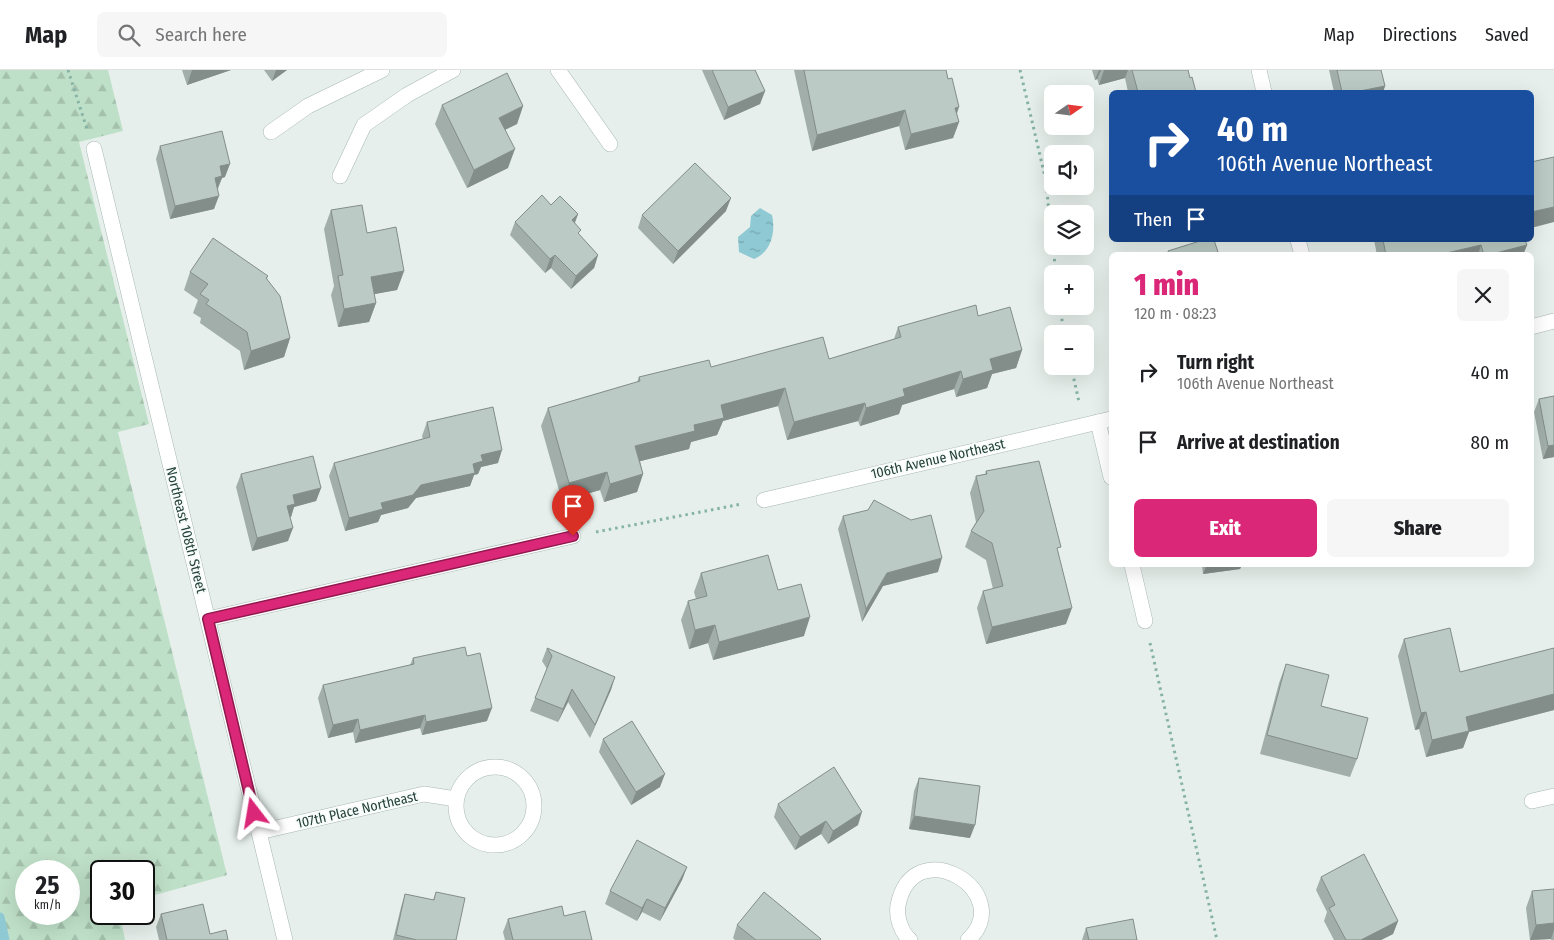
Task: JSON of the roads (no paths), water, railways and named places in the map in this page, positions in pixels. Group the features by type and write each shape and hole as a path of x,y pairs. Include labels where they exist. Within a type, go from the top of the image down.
{"street":[{"path":"271,132 308,106 382,70"},
{"path":"340,176 364,125 408,95 453,70"},
{"path":"558,70 610,144"},
{"path":"1258,70 1263,90"},
{"name":"Northeast 108th Street","path":"94,149 285,940"},
{"path":"1534,326 1554,322"},
{"path":"1098,422 1109,469"},
{"name":"106th Avenue Northeast","path":"764,500 1098,422"},
{"path":"208,619 573,536"},
{"path":"1132,567 1145,621"},
{"path":"494,766 508,769 524,781 534,799 534,813 529,826 520,837 508,844 488,845 469,837 460,826 456,813 456,799 460,786 469,776 481,769 494,766"},
{"name":"107th Place Northeast","path":"259,832 424,794 456,799"},
{"path":"1532,801 1554,796"},
{"path":"910,940 900,924 897,910 900,896 908,884 919,875 932,870 947,870 960,876 971,885 978,898 980,912 977,926 970,939"}],"water":[{"path":"760,208 772,215 773,235 765,252 754,259 739,252 738,237 750,227 751,216"}],"waterway":[{"path":"0,917 5,940"}]}
